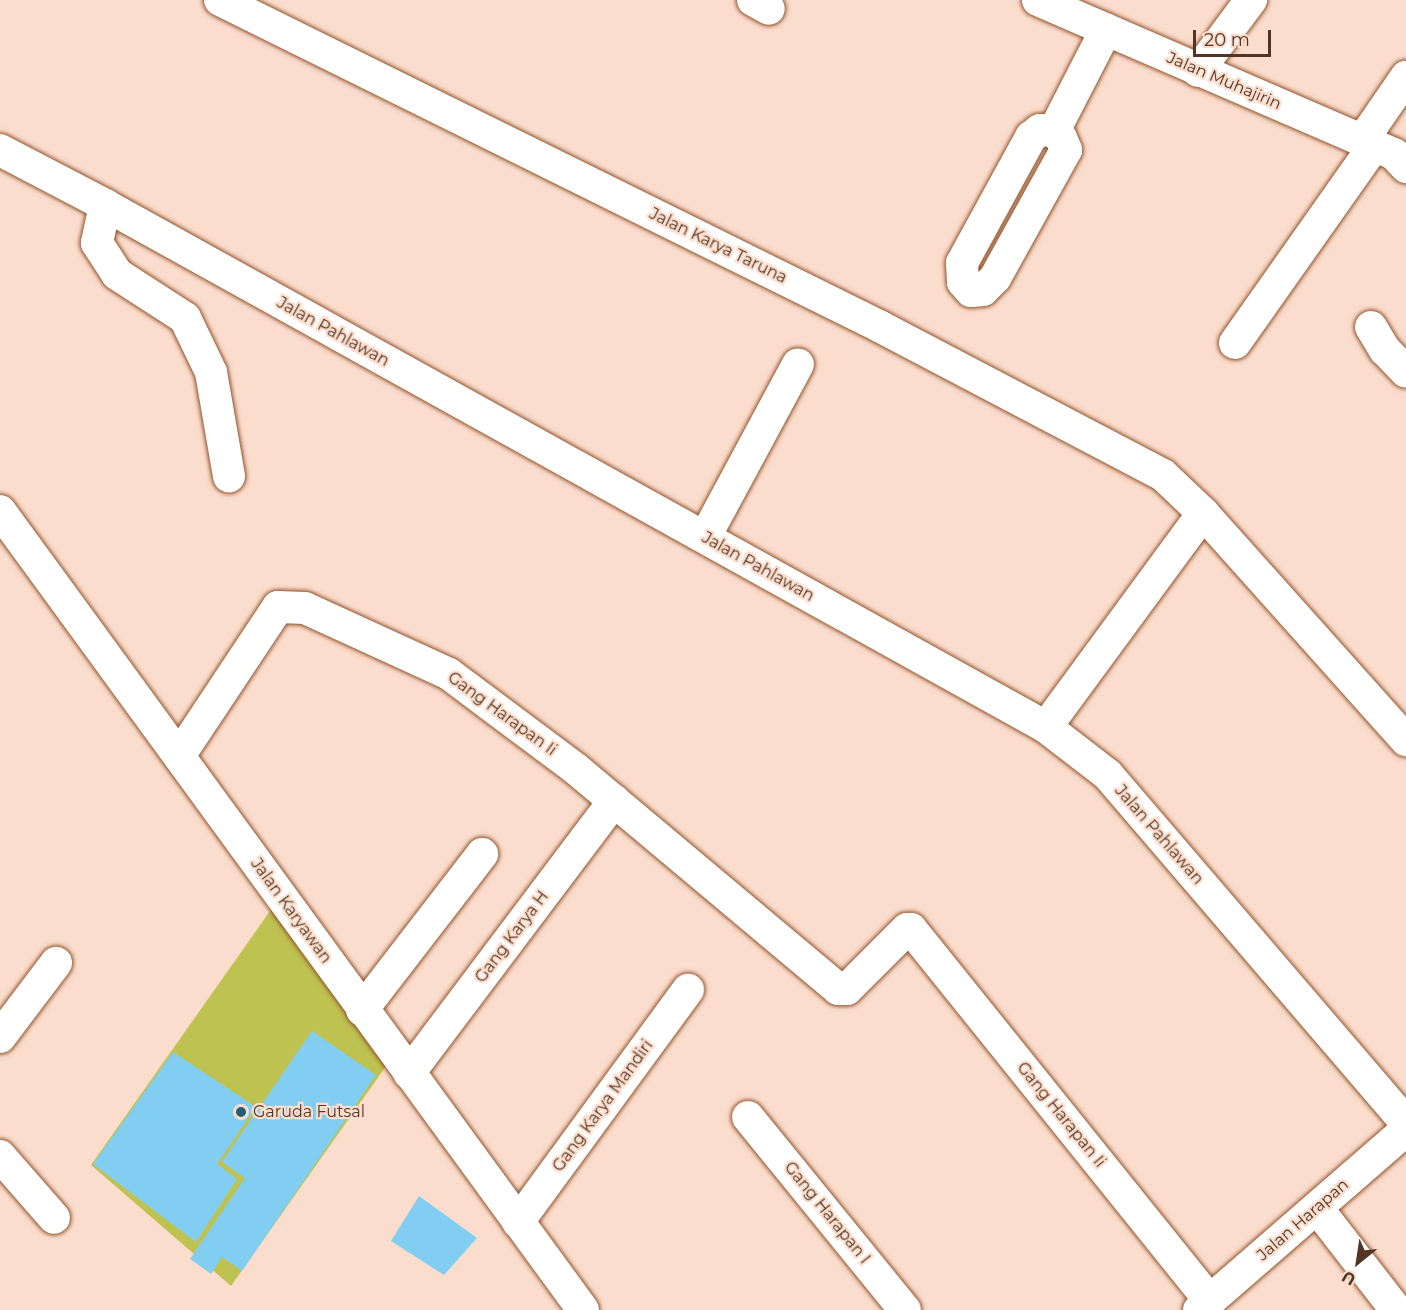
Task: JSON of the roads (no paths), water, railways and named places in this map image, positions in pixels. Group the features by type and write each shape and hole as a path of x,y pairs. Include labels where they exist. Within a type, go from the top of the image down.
{"street":[{"name":"Jalan Karya Taruna","path":"220,0 891,332 1163,474 1203,513 1406,740"},
{"name":"Jalan Muhajirin","path":"1038,0 1394,154 1406,167"},
{"path":"1198,71 1251,0"},
{"path":"1054,131 1106,30"},
{"path":"1235,343 1368,143 1406,77"},
{"path":"1040,130 1054,131 1061,138 1066,150 995,278 983,290 971,291 963,282 962,263 1031,137 1040,130"},
{"name":"Jalan Pahlawan","path":"0,150 105,205 1046,727 1108,775 1406,1123"},
{"path":"105,205 97,243 117,274 185,318 211,372 229,476"},
{"path":"1371,327 1385,350 1406,372"},
{"path":"705,537 798,364"},
{"name":"Jalan Karyawan","path":"0,512 583,1310"},
{"path":"1046,727 1203,513"},
{"name":"Gang Harapan Ii","path":"179,756 278,607 305,608 449,674 614,801 843,990 907,928 911,929 1205,1305"},
{"name":"Gang Karya H","path":"409,1073 614,801"},
{"path":"362,1010 482,854"},
{"path":"0,1037 56,963"},
{"name":"Gang Karya Mandiri","path":"518,1222 688,990"},
{"name":"Gang Harapan I","path":"748,1117 905,1310"},
{"name":"Jalan Harapan","path":"1205,1305 1406,1130"},
{"path":"0,1156 54,1218"},
{"path":"1317,1208 1396,1310"}],"place":[{"name":"Garuda Futsal","path":"241,1112"}]}
